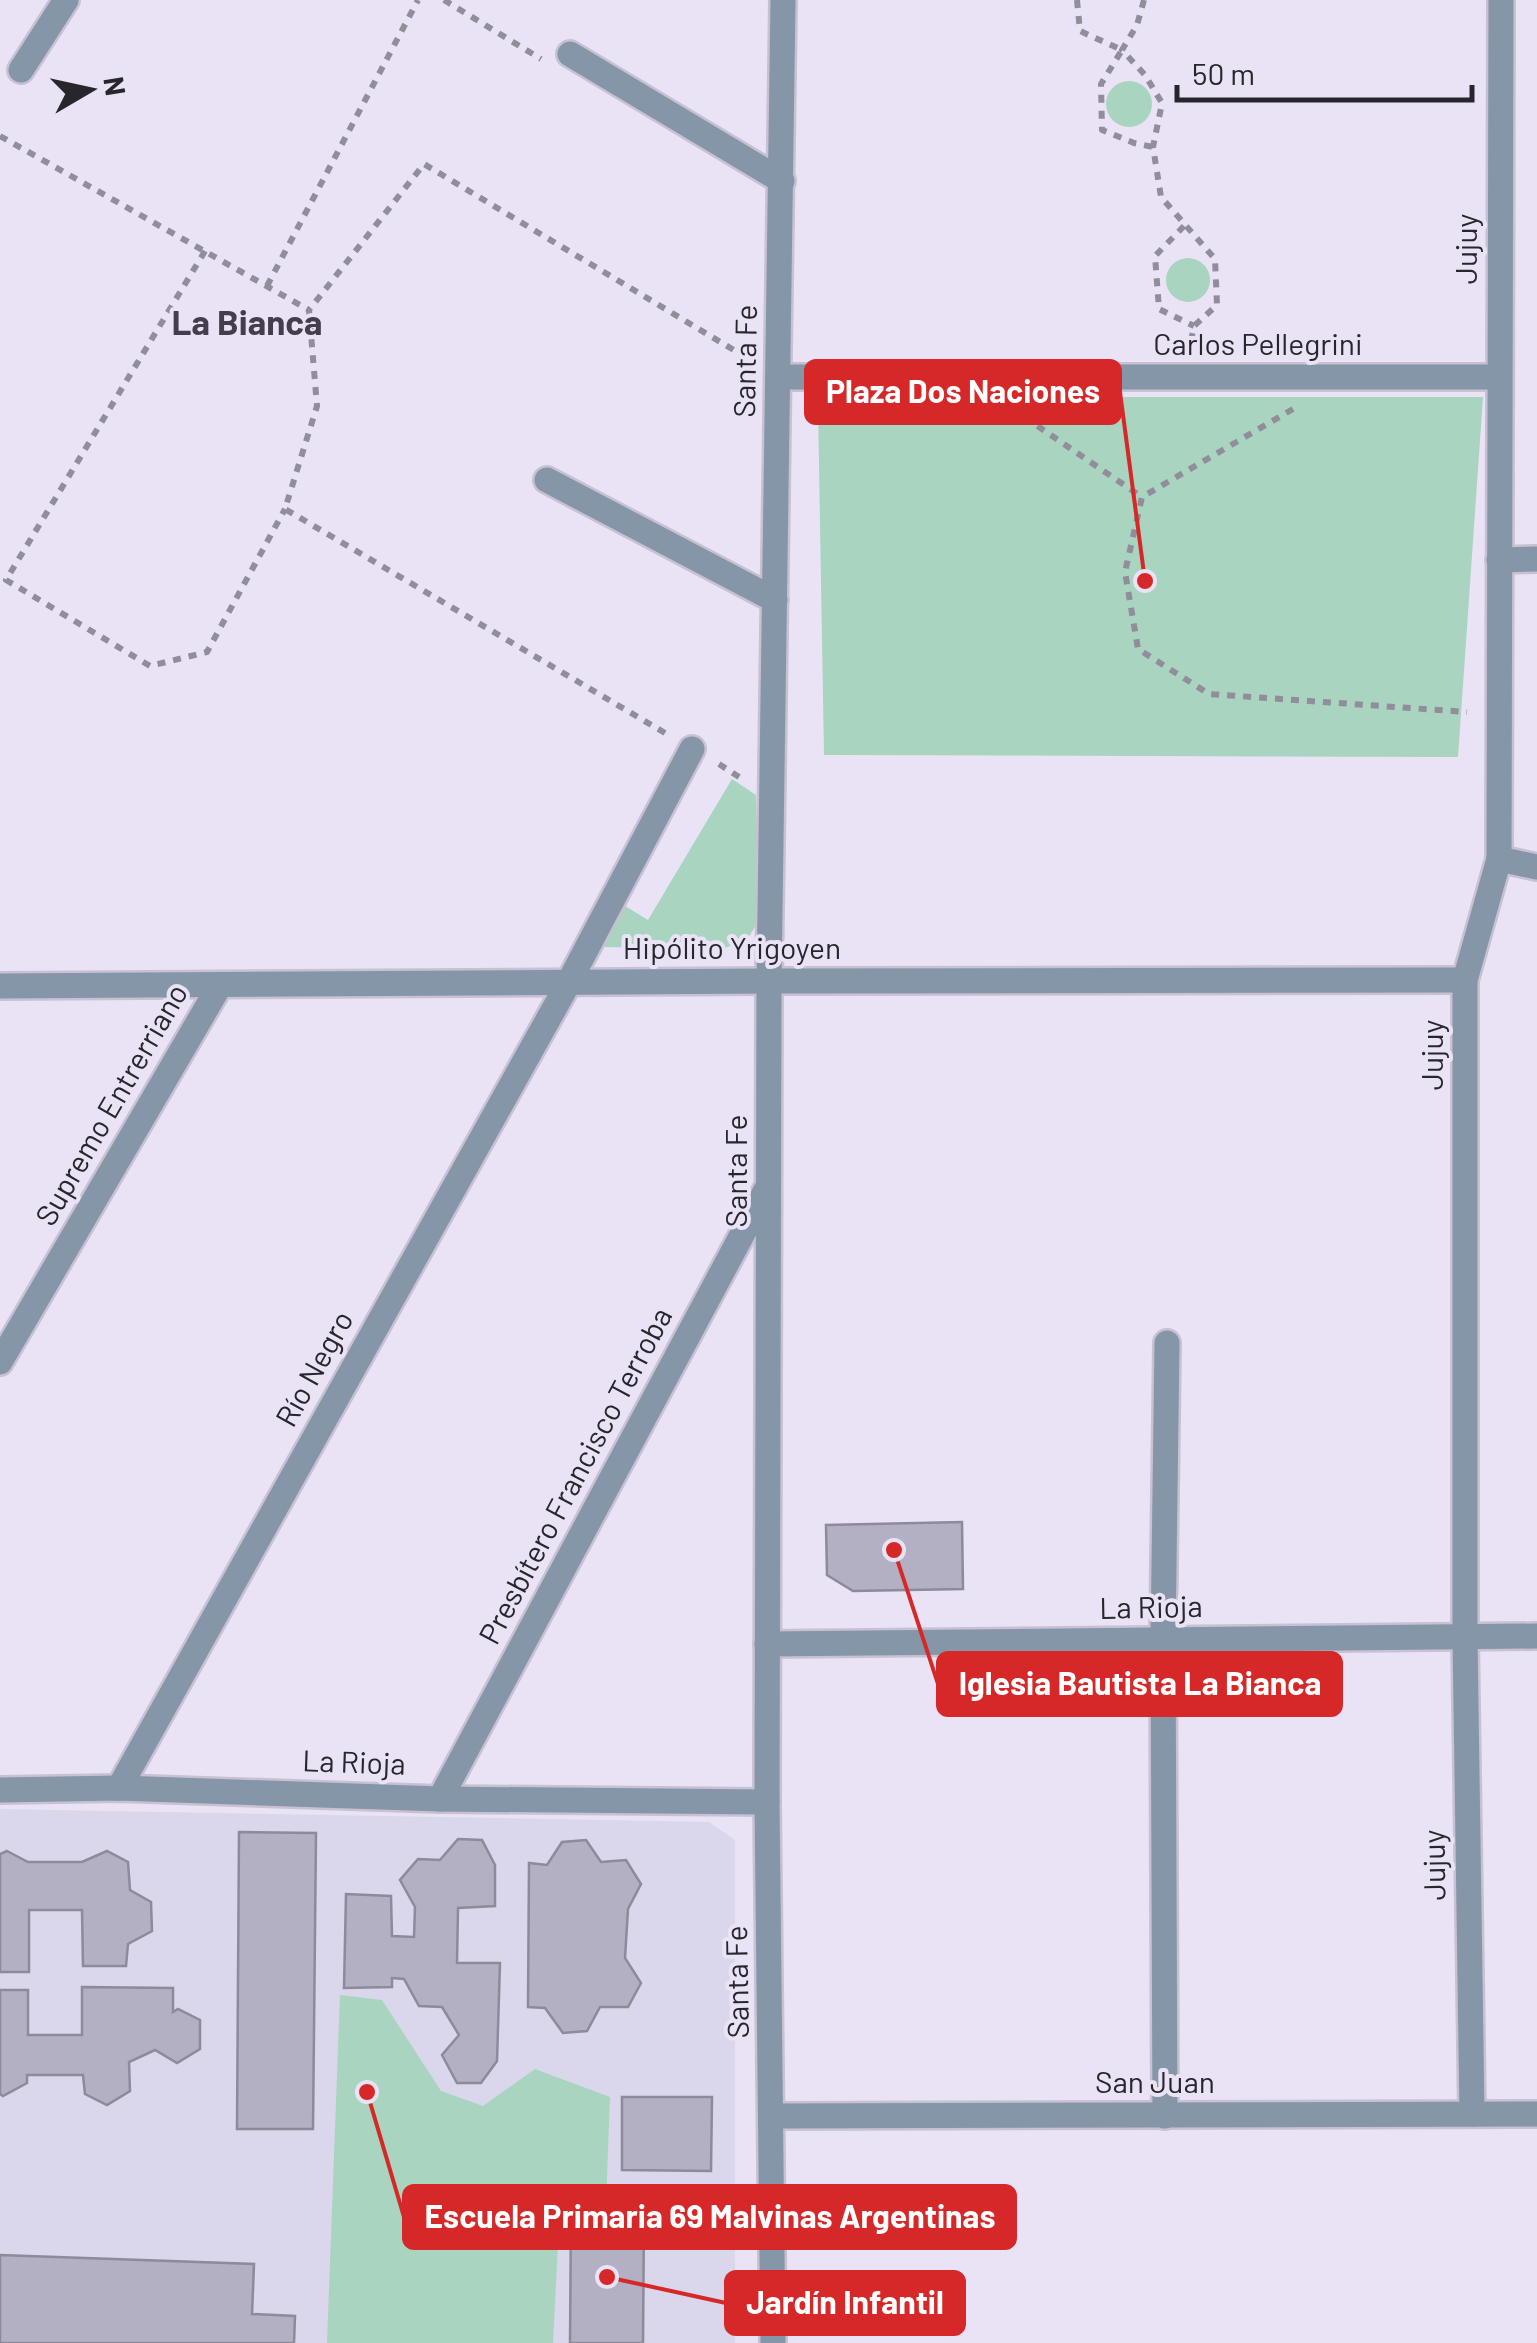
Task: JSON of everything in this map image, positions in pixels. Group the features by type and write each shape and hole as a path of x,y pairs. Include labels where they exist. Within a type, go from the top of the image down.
{"street":[{"path":"21,70 66,0"},
{"name":"Santa Fe","path":"773,2343 766,1644 774,600 784,0"},
{"name":"Jujuy","path":"1472,2114 1465,1637 1465,980 1499,859 1501,0"},
{"path":"570,54 782,182"},
{"name":"Carlos Pellegrini","path":"778,377 1498,378"},
{"path":"547,480 774,600"},
{"path":"1498,560 1537,559"},
{"name":"Río Negro","path":"119,1788 568,982 692,749"},
{"path":"1499,859 1537,867"},
{"name":"Hipólito Yrigoyen","path":"0,986 1465,980"},
{"name":"Supremo Entrerriano","path":"0,1362 220,985"},
{"name":"Presbítero Francisco Terroba","path":"440,1798 769,1185"},
{"path":"1165,2116 1163,1640 1167,1344"},
{"name":"La Rioja","path":"766,1644 1537,1636"},
{"name":"La Rioja","path":"0,1790 119,1788 440,1798 766,1802"},
{"name":"San Juan","path":"772,2116 1537,2114"}],"path":[{"path":"266,286 418,0"},
{"path":"444,0 560,71 570,54"},
{"path":"1078,0 1080,31 1122,50 1145,75 1162,103 1153,146 1161,197 1216,259 1218,305 1194,326 1184,377"},
{"path":"1144,0 1137,25 1101,84 1102,130 1153,146"},
{"path":"0,136 309,310"},
{"path":"205,251 6,580 150,666 207,652 284,509 316,406 309,310 424,164 778,377"},
{"path":"1184,226 1156,256 1159,309 1194,326"},
{"path":"964,377 1142,498"},
{"path":"1296,408 1142,498 1125,572 1138,649 1209,694 1499,714"},
{"path":"284,509 772,796"}],"shaded area":[{"path":"0,1809 709,1822 735,1840 735,2343 0,2343"}],"green space":[{"path":"1129,81 1146,87 1152,104 1146,121 1129,127 1112,121 1106,104 1112,87"},
{"path":"1188,258 1203,265 1210,280 1203,295 1188,302 1173,295 1166,280 1173,265"},
{"path":"938,397 1483,397 1458,757 824,755 818,407"},
{"path":"732,779 756,795 759,920 747,940 722,949 603,947 622,904 648,920"},
{"path":"340,1995 382,2000 441,2091 483,2106 535,2069 610,2097 606,2203 560,2204 553,2343 327,2343"}],"building":[{"path":"962,1522 963,1589 853,1591 827,1575 826,1525"},
{"path":"239,1832 316,1833 313,2129 237,2129"},
{"path":"458,1839 482,1840 495,1865 495,1906 458,1908 457,1963 500,1963 497,2061 481,2083 457,2083 442,2055 459,2035 442,2007 419,2006 404,1979 392,1978 392,1987 344,1988 346,1894 391,1896 392,1936 414,1937 415,1907 400,1880 418,1859 440,1860"},
{"path":"586,1840 601,1862 626,1860 641,1884 628,1909 625,1958 641,1983 628,2007 600,2007 587,2031 563,2033 545,2008 528,2007 529,1863 547,1865 562,1842"},
{"path":"7,1851 28,1862 82,1862 107,1851 128,1862 130,1890 151,1902 152,1931 128,1944 126,1966 83,1966 82,1910 29,1910 29,1972 0,1972 0,1854"},
{"path":"82,1987 173,1988 173,2012 178,2009 200,2020 200,2049 177,2063 155,2050 129,2062 130,2091 107,2105 85,2094 83,2075 27,2075 27,2083 0,2094 0,1990 28,1990 28,2035 82,2035"},
{"path":"622,2097 712,2097 711,2171 622,2170"},
{"path":"571,2211 644,2212 643,2343 570,2343"},
{"path":"0,2255 254,2264 252,2314 295,2316 294,2343 0,2343"}],"place":[{"name":"Plaza Dos Naciones","path":"1145,581"},
{"name":"Iglesia Bautista La Bianca","path":"894,1550"},
{"name":"Escuela Primaria 69 Malvinas Argentinas","path":"367,2092"},
{"name":"Jardín Infantil","path":"607,2277"}],"district":[{"name":"La Bianca","path":"247,323"}]}
